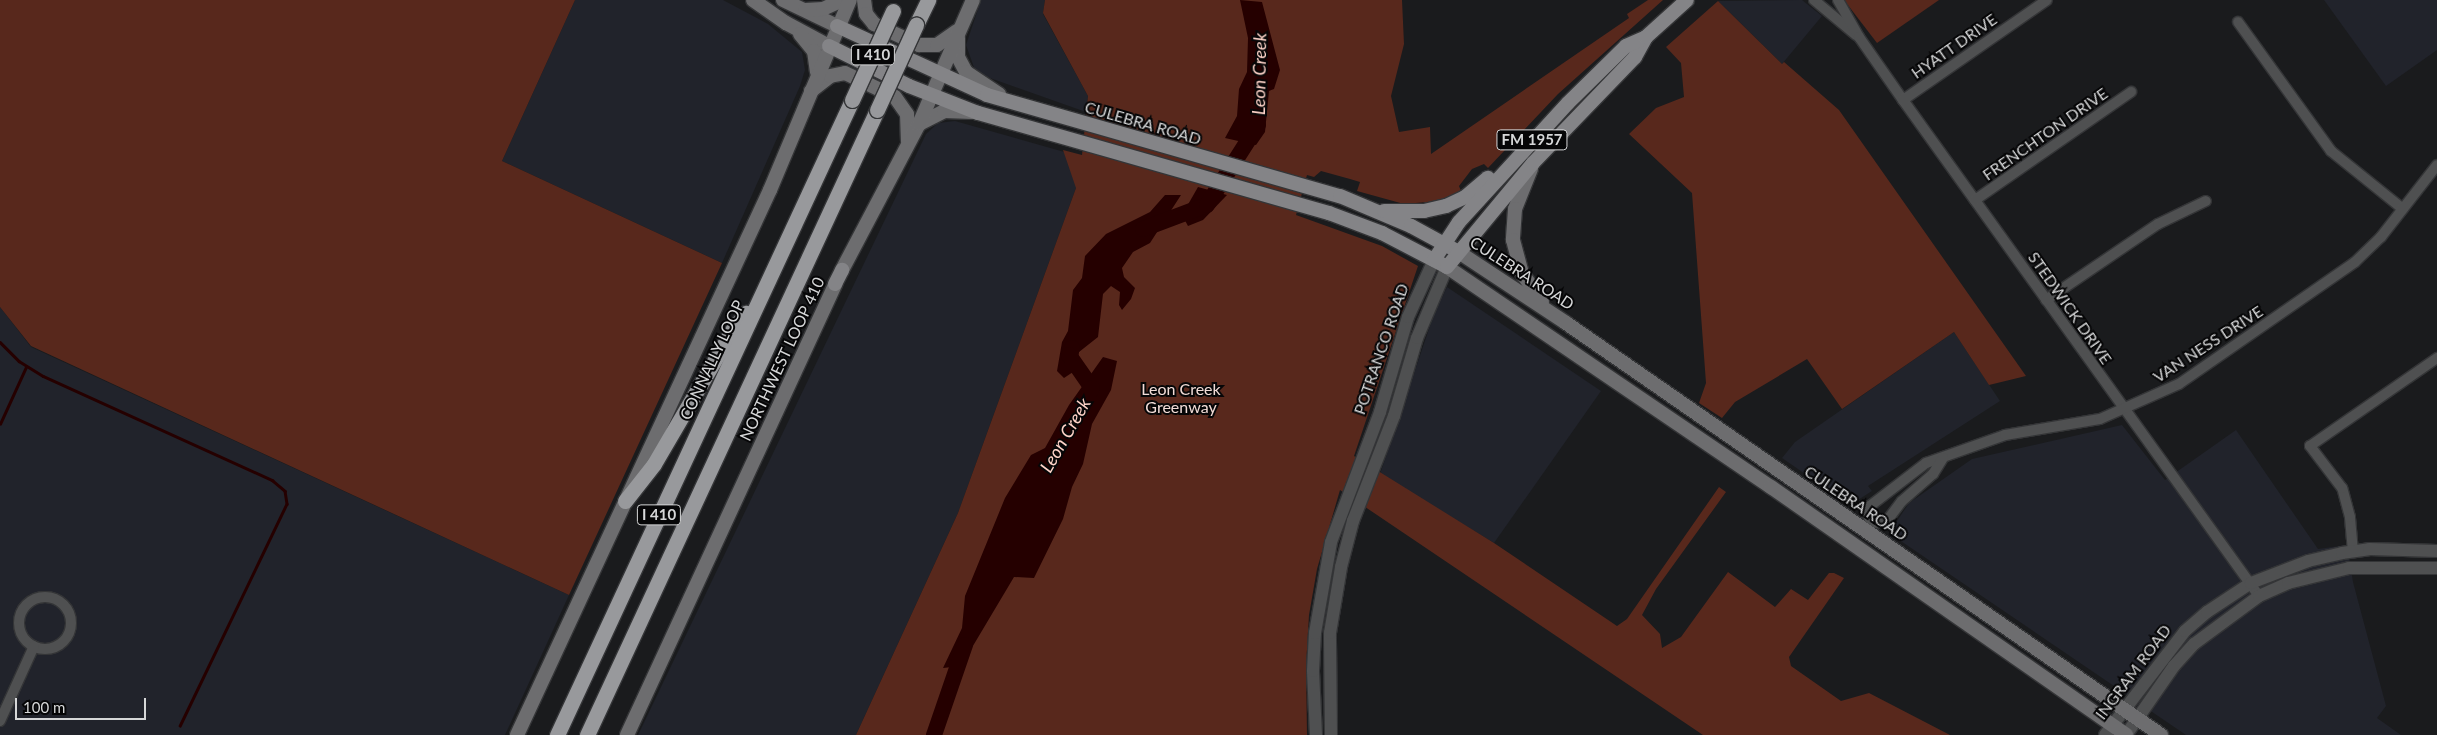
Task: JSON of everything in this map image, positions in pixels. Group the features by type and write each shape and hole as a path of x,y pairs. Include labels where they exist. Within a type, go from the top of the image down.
{"highway":[{"name":"I 410","path":"587,735 928,0"},
{"name":"CONNALLY LOOP","path":"557,735 896,6"},
{"path":"625,501 654,464 734,329 761,295"}],"main road":[{"path":"753,0 786,23 829,46 932,95 978,113 1306,206 1368,227 1434,260 1447,267 1854,545 2109,731 2126,735"},
{"name":"CULEBRA ROAD","path":"783,0 987,95 1312,188 1375,210 1444,243 1868,527 2161,735"},
{"path":"802,9 823,9 842,0"},
{"path":"517,735 759,215 837,26 850,0"},
{"path":"864,0 866,14 874,24 919,45 941,43 961,26"},
{"name":"NORTHWEST LOOP 410","path":"627,735 842,270 919,124 973,0"},
{"name":"FM 1957","path":"1646,37 1687,0"},
{"path":"786,23 812,48 817,66 813,86"},
{"path":"961,26 957,52 966,72 1014,103"},
{"name":"POTRANCO ROAD","path":"1434,260 1444,243 1520,153 1626,46 1646,37"},
{"name":"POTRANCO ROAD","path":"1447,267 1457,251 1533,163 1635,57 1646,37"},
{"path":"813,86 830,76 845,73 895,96 907,114 908,144"},
{"path":"919,124 944,111 978,113"},
{"path":"1375,210 1411,212 1446,206 1465,197 1502,164 1520,153"},
{"path":"1533,163 1516,209 1513,240 1522,273 1548,311"}],"street":[{"name":"STEDWICK DRIVE","path":"1814,0 1859,37"},
{"name":"STEDWICK DRIVE","path":"1838,0 1859,37 1903,100 2123,410 2258,596"},
{"name":"HYATT DRIVE","path":"1903,100 2043,1"},
{"path":"2238,22 2331,151 2403,210"},
{"name":"FRENCHTON DRIVE","path":"1975,200 2131,92"},
{"name":"VAN NESS DRIVE","path":"1868,527 1870,506 1908,474 1943,458 2006,435 2082,423 2123,410 2179,384 2326,284 2381,237 2437,165"},
{"path":"2046,300 2158,224 2206,201"},
{"name":"POTRANCO ROAD","path":"1316,735 1313,690 1318,610 1339,517 1380,412 1408,317 1434,260"},
{"name":"POTRANCO ROAD","path":"1331,735 1328,690 1333,610 1353,521 1394,416 1423,320 1447,267"},
{"path":"2353,552 2350,517 2342,488 2310,446 2437,358"},
{"path":"1854,545 1868,527 1886,522 1902,501 1933,474 1943,458"},
{"path":"1339,517 1353,521"},
{"name":"INGRAM ROAD","path":"2109,731 2185,631 2214,607 2251,584 2308,560 2353,552 2437,551"},
{"name":"INGRAM ROAD","path":"2126,735 2174,666 2194,644 2258,596 2307,578 2348,568 2437,568"},
{"path":"36,598 54,599 67,609 70,630 65,640 55,646 34,646 21,634 19,622 22,611 36,598"},
{"path":"0,721 34,646"},
{"path":"1313,690 1328,690"}],"shaded area":[{"path":"575,0 723,0 768,24 802,52 805,70 800,86 722,263 502,161"},
{"path":"981,0 1045,0 1043,14 1088,96 1086,112 976,73 966,45"},
{"path":"1802,0 1822,16 1782,64 1718,1"},
{"path":"2324,0 2437,0 2437,50 2386,86"},
{"path":"955,121 1082,157 1076,188 958,513 856,735 638,735 926,134 938,123"},
{"path":"1447,287 1601,391 1494,543 1380,474 1434,314"},
{"path":"0,307 31,347 569,595 505,735 0,735"},
{"path":"1954,332 2000,401 1868,486 1872,491 1850,505 1782,458 1795,442"},
{"path":"2122,425 2165,480 2236,430 2318,549 2347,545 2353,582 2386,706 2377,718 2401,735 2186,735 1889,533 1909,503 1972,459"}],"green space":[{"path":"0,0 575,0 502,161 722,263 569,595 31,346 0,307"},
{"name":"Leon Creek Greenway","path":"1045,0 1402,0 1404,44 1391,96 1399,132 1430,127 1431,154 1629,18 1627,14 1648,0 1663,0 1558,94 1488,168 1484,164 1472,169 1459,186 1461,191 1439,201 1404,204 1357,191 1360,182 1350,179 1321,171 1314,177 1307,175 1296,215 1382,246 1418,266 1354,456 1494,543 1617,626 1627,619 1719,487 1726,492 1656,589 1642,615 1660,634 1662,648 1681,637 1728,572 1775,607 1791,589 1808,600 1829,573 1834,573 1844,578 1789,657 1791,666 1841,701 1869,693 1950,735 1703,735 1340,490 1317,569 1309,615 1306,666 1307,735 856,735 958,513 1076,188 1063,150 1082,155 1088,96 1043,13"},
{"path":"1844,0 1939,0 1877,43"},
{"path":"1718,1 1782,64 1784,62 1839,110 2026,376 1989,385 1954,332 1842,409 1807,359 1735,402 1722,418 1699,403 1706,383 1692,193 1629,134 1656,108 1684,97 1681,63 1666,47"}],"water":[{"path":"1240,0 1262,2 1280,70 1274,89 1269,91 1265,132 1256,145 1225,138 1237,116 1239,89 1247,72 1248,38"},
{"path":"1198,187 1227,195 1203,220 1188,226 1182,215"},
{"path":"1165,195 1181,195 1150,243 1133,252 1122,268 1124,277 1135,288 1131,299 1122,310 1119,305 1120,292 1111,286 1103,294 1098,337 1079,352 1076,370 1064,378 1057,371 1062,342 1068,331 1073,290 1082,278 1085,256 1106,234 1150,212"},
{"path":"1103,357 1117,361 1111,390 1092,424 1083,464 1072,487 1063,519 1034,578 1014,577 961,666 943,668 962,628 965,596 1005,498 1031,455 1045,448 1069,405"}],"waterway":[{"name":"Leon Creek","path":"1143,229 1207,205 1258,125"},
{"path":"0,342 19,361 43,376 272,480 285,491 287,504 180,726"},
{"name":"Leon Creek","path":"1072,348 1069,355 1092,388 1086,399"},
{"path":"0,424 26,367"},
{"name":"Leon Creek","path":"934,735 965,645"}]}
